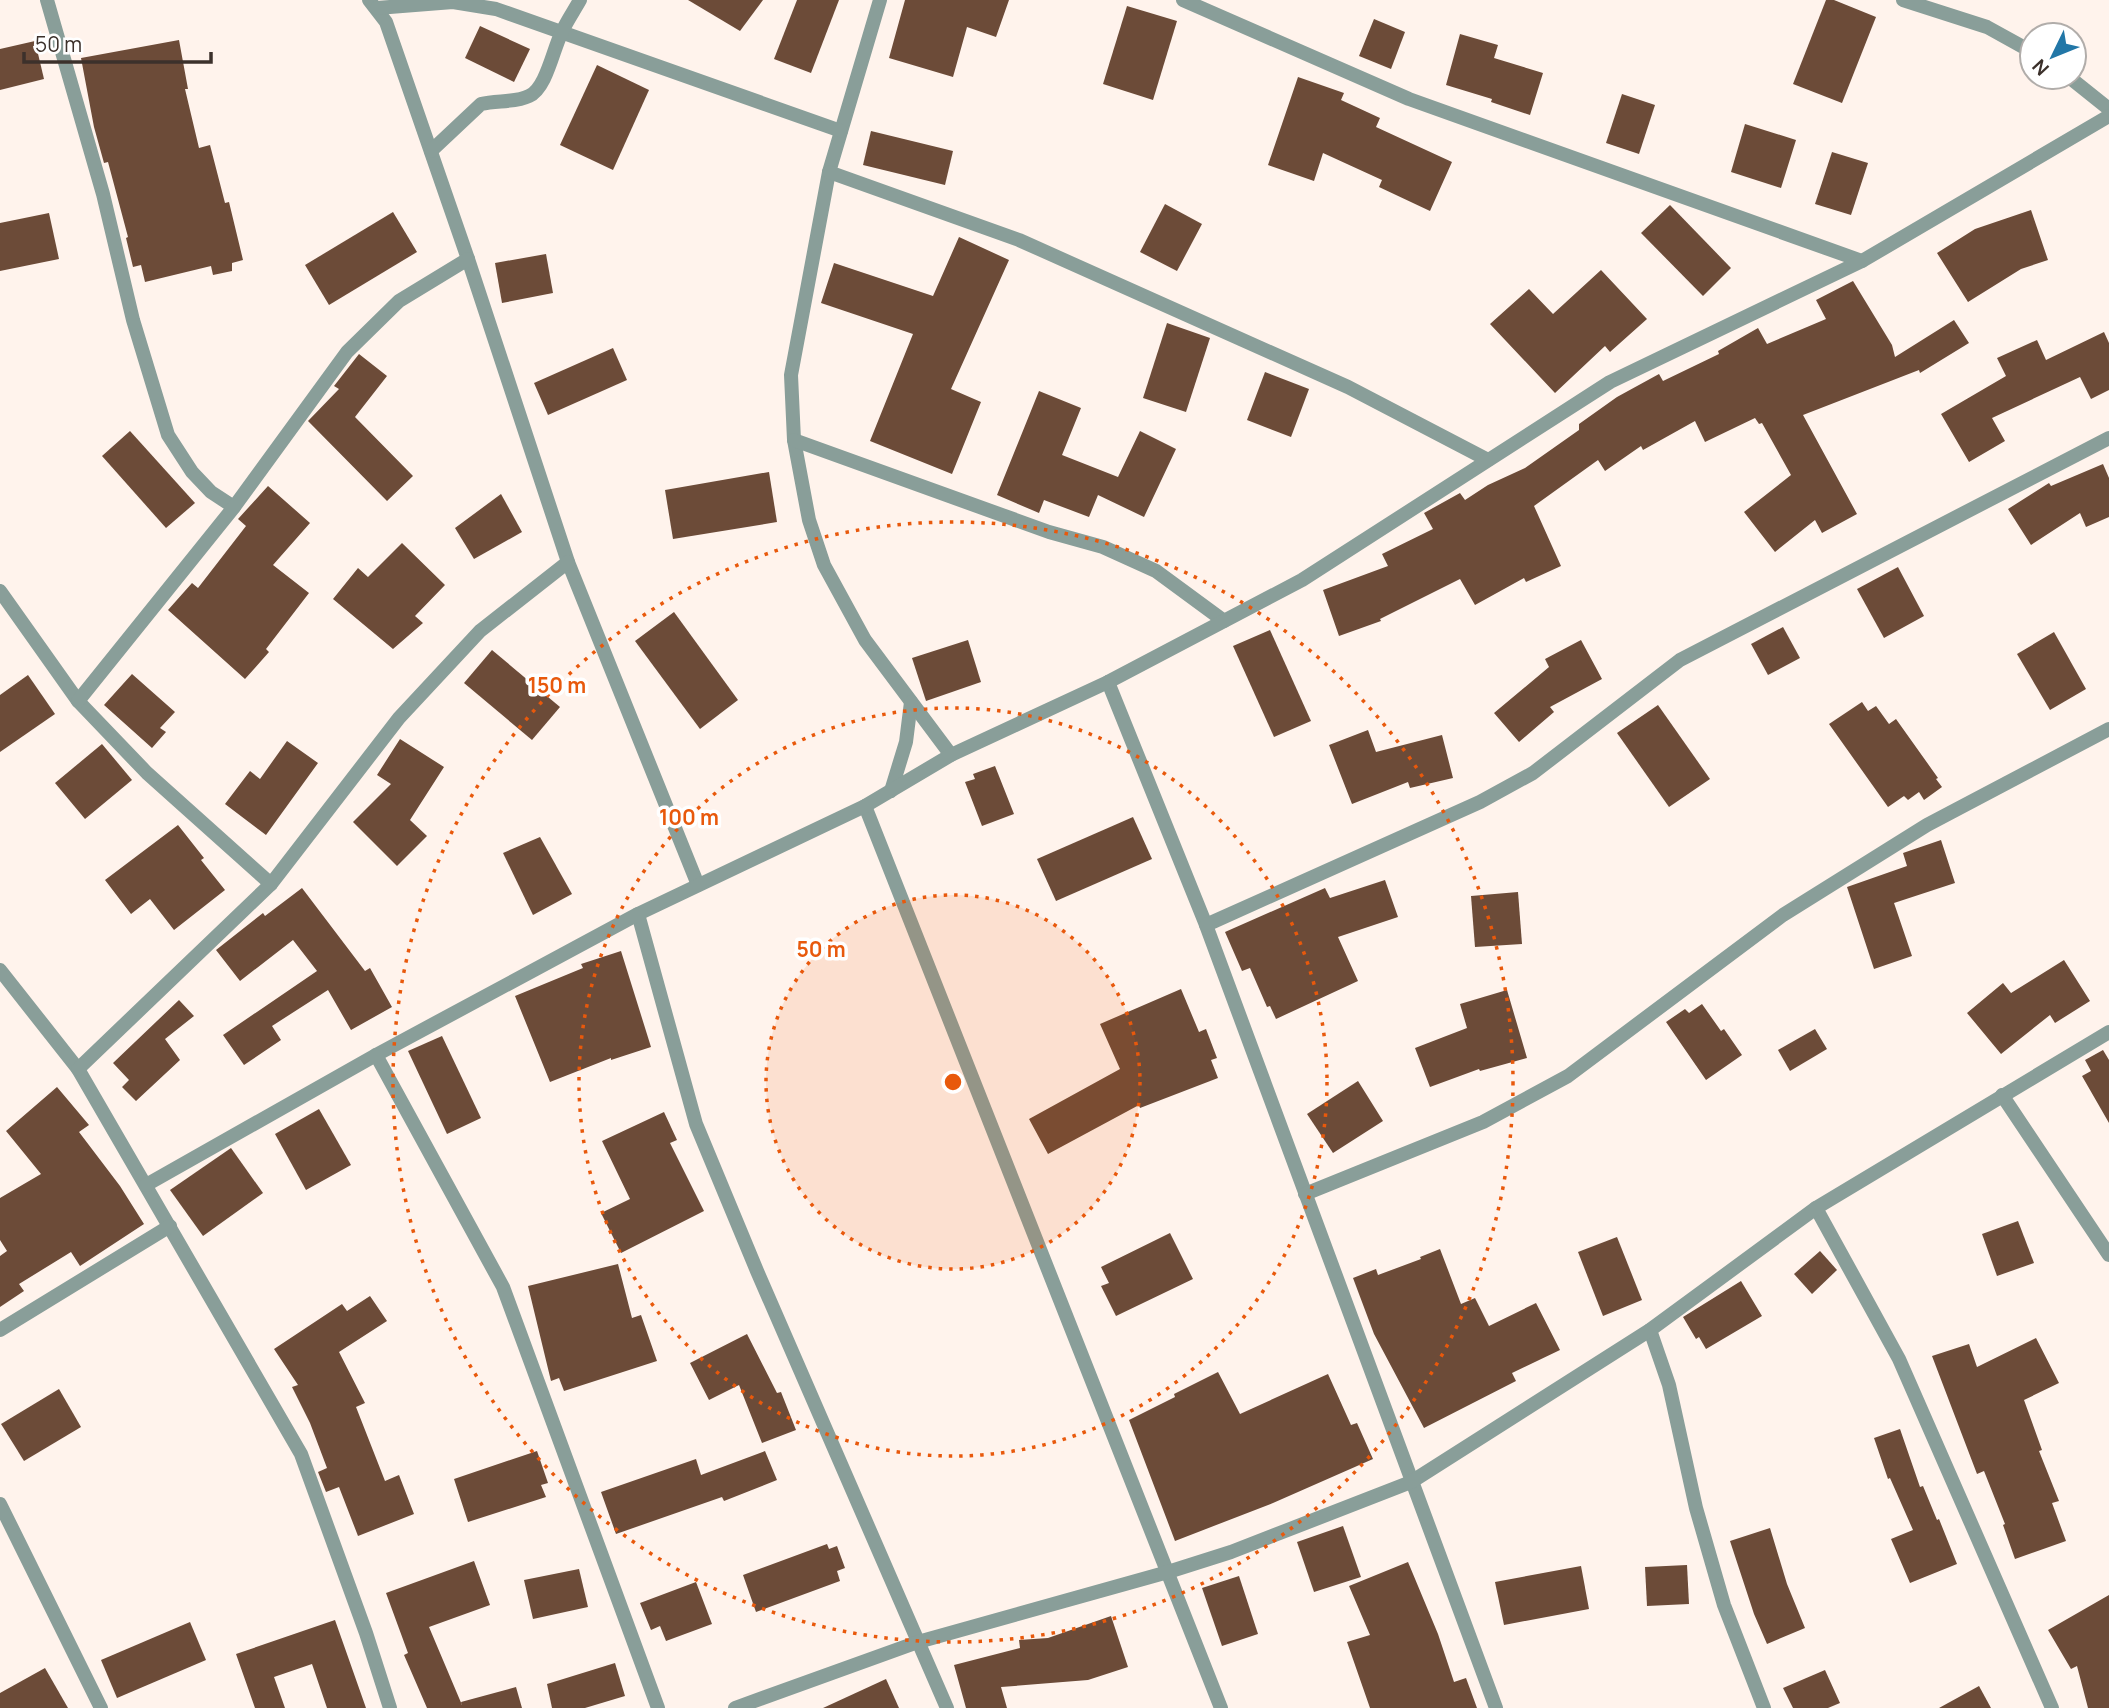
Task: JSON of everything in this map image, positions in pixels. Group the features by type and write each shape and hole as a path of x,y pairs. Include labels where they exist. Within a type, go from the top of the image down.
{"street":[{"path":"47,0 103,194 133,320 168,435 192,472 211,492 234,507"},
{"path":"431,151 481,104 531,96 540,88 561,33 580,0"},
{"path":"880,0 829,172 791,374 794,440 809,520 824,565 865,640 951,755"},
{"path":"1183,0 1409,99 1862,261"},
{"path":"1903,0 1987,27 2018,44"},
{"path":"373,4 453,2 496,9 841,131"},
{"path":"373,4 386,22 568,562 698,885"},
{"path":"2086,91 2109,109"},
{"path":"146,1185 376,1055 638,914 865,806 951,755 1108,682 1302,580 1610,382 1862,261 2109,116"},
{"path":"829,172 1019,240 1348,387 1488,460"},
{"path":"78,701 234,507 347,352 399,302 468,259"},
{"path":"1206,925 1480,802 1533,773 1680,660 2109,438"},
{"path":"794,440 1049,531 1103,547 1156,571 1224,621"},
{"path":"78,1069 271,884 399,718 480,631 568,562"},
{"path":"0,591 78,701 148,773 271,884"},
{"path":"1108,682 1206,925 1410,1482 1496,1708"},
{"path":"891,791 906,742 911,702"},
{"path":"1305,1194 1483,1122 1568,1076 1783,915 1927,825 2109,729"},
{"path":"865,806 1221,1708"},
{"path":"638,914 696,1124 947,1708"},
{"path":"0,970 78,1069 301,1454 366,1633 390,1708"},
{"path":"735,1708 918,1643 1231,1552 1410,1482 1650,1330 1816,1208 2109,1032"},
{"path":"376,1055 503,1287 658,1708"},
{"path":"2002,1095 2109,1255"},
{"path":"1816,1208 1899,1360 2052,1708"},
{"path":"0,1330 170,1226"},
{"path":"1650,1330 1669,1385 1696,1508 1724,1605 1764,1708"},
{"path":"0,1504 101,1708"}],"building":[{"path":"688,0 763,0 740,31"},
{"path":"797,0 839,0 811,73 774,59"},
{"path":"905,0 1009,0 996,37 967,27 953,77 889,58"},
{"path":"1826,0 1834,0 1876,17 1842,103 1793,84"},
{"path":"1127,6 1177,21 1153,100 1103,84"},
{"path":"1374,19 1405,32 1391,69 1359,56"},
{"path":"480,26 530,49 514,82 465,58"},
{"path":"1460,34 1498,45 1494,58 1543,73 1530,115 1491,102 1492,99 1446,85"},
{"path":"179,40 188,89 185,89 199,148 210,145 225,203 229,202 243,260 232,263 232,271 213,275 211,266 145,282 141,265 133,267 108,162 104,163 94,127 81,58"},
{"path":"35,41 44,79 0,90 0,49"},
{"path":"597,65 649,90 613,170 560,145"},
{"path":"1298,77 1344,93 1341,100 1380,118 1376,127 1452,162 1430,211 1379,187 1382,180 1323,153 1314,181 1268,165"},
{"path":"1622,94 1655,105 1639,154 1606,143"},
{"path":"1745,124 1796,140 1781,188 1731,172"},
{"path":"871,131 953,151 945,185 863,165"},
{"path":"1832,152 1868,163 1851,215 1815,204"},
{"path":"1165,204 1202,224 1177,271 1140,252"},
{"path":"1670,205 1731,268 1703,296 1641,233"},
{"path":"2031,210 2048,260 2021,269 1968,302 1937,253 1975,229"},
{"path":"393,212 417,252 329,305 305,265"},
{"path":"49,213 59,259 0,271 0,223"},
{"path":"959,237 1009,260 951,389 981,402 952,474 870,441 913,334 821,303 834,263 933,296"},
{"path":"546,254 553,293 502,303 495,263"},
{"path":"1601,270 1647,319 1610,352 1605,346 1555,393 1490,324 1529,289 1553,314"},
{"path":"1853,281 1892,345 1895,357 1954,320 1969,343 1920,373 1919,370 1803,415 1857,514 1822,533 1815,520 1775,552 1744,512 1791,475 1762,423 1759,424 1755,418 1705,442 1695,421 1643,450 1641,446 1605,471 1598,460 1534,506 1561,566 1526,582 1524,578 1475,605 1460,579 1380,619 1381,621 1339,636 1323,590 1388,566 1382,554 1433,529 1424,513 1460,493 1465,500 1488,485 1525,468 1579,430 1579,424 1617,397 1659,374 1663,381 1719,354 1718,351 1758,328 1767,344 1826,319 1816,300"},
{"path":"1167,323 1210,338 1186,412 1143,398"},
{"path":"2104,332 2109,343 2109,390 2091,399 2080,377 1992,418 2005,441 1969,462 1941,414 2006,376 1997,358 2037,340 2046,360"},
{"path":"613,348 627,380 548,415 534,383"},
{"path":"359,354 387,376 355,417 413,476 387,501 308,421 339,389 334,386"},
{"path":"1265,372 1309,389 1291,437 1247,420"},
{"path":"1039,391 1081,408 1062,455 1118,477 1140,431 1176,449 1144,517 1098,495 1089,517 1044,500 1039,513 997,495"},
{"path":"130,431 195,503 166,528 102,456"},
{"path":"2103,464 2109,478 2109,517 2086,527 2080,513 2031,545 2008,509 2049,483 2051,486"},
{"path":"769,472 777,522 673,539 665,490"},
{"path":"268,486 310,523 273,565 309,593 266,649 269,652 245,679 168,610 192,583 198,588 246,526 238,519"},
{"path":"501,494 522,532 474,559 455,528"},
{"path":"402,543 445,585 415,616 423,623 393,649 333,599 358,568 368,577"},
{"path":"1898,567 1924,616 1884,638 1857,589"},
{"path":"674,612 738,700 700,729 635,641"},
{"path":"1783,627 1800,658 1768,675 1751,644"},
{"path":"1270,630 1311,721 1274,737 1233,646"},
{"path":"2054,632 2086,689 2050,710 2017,654"},
{"path":"968,640 981,682 926,701 912,658"},
{"path":"1581,640 1602,679 1550,707 1554,712 1519,742 1494,713 1549,667 1545,659"},
{"path":"492,650 560,707 532,740 464,683"},
{"path":"132,674 175,712 160,728 166,732 152,748 104,705"},
{"path":"28,675 55,714 0,752 0,695"},
{"path":"1862,702 1868,711 1876,706 1889,724 1896,719 1942,787 1924,800 1919,792 1908,800 1904,796 1888,807 1829,724"},
{"path":"1658,705 1710,779 1669,807 1617,733"},
{"path":"1368,730 1376,752 1442,735 1453,778 1410,788 1408,782 1352,804 1329,745"},
{"path":"400,739 444,767 410,820 427,836 397,866 353,822 391,784 377,775"},
{"path":"287,741 318,763 266,835 225,804 250,771 260,779"},
{"path":"102,744 132,780 85,819 55,783"},
{"path":"995,766 1014,814 982,826 965,782 975,779 973,774"},
{"path":"1133,817 1152,859 1056,901 1037,859"},
{"path":"178,825 225,890 174,930 150,899 131,914 105,880"},
{"path":"540,837 572,894 533,915 503,853"},
{"path":"1941,840 1955,883 1894,903 1912,956 1874,969 1847,887 1907,866 1903,853"},
{"path":"1385,880 1398,917 1338,937 1358,981 1276,1019 1270,1006 1267,1007 1250,968 1242,971 1225,932 1325,888 1330,898"},
{"path":"302,888 365,971 370,968 392,1007 351,1030 328,990 272,1026 281,1040 244,1065 223,1035 317,971 293,940 240,981 216,950 263,913 265,916"},
{"path":"1518,892 1522,944 1475,947 1471,896"},
{"path":"621,951 651,1047 611,1058 550,1082 515,996 583,968 581,964"},
{"path":"2064,960 2090,1001 2055,1023 2050,1015 2001,1054 1967,1013 2003,983 2011,993"},
{"path":"1181,989 1199,1032 1206,1029 1217,1058 1211,1060 1218,1078 1140,1108 1139,1105 1048,1154 1029,1119 1120,1069 1100,1024"},
{"path":"1507,990 1527,1058 1480,1071 1479,1069 1430,1087 1415,1048 1467,1028 1460,1004"},
{"path":"179,1000 194,1016 165,1039 180,1060 136,1101 122,1087 129,1080 113,1063"},
{"path":"1702,1004 1742,1055 1706,1080 1666,1022 1685,1009 1689,1013"},
{"path":"1815,1029 1827,1049 1790,1071 1778,1050"},
{"path":"442,1036 481,1118 447,1134 408,1051"},
{"path":"2103,1050 2109,1060 2109,1123 2082,1076 2091,1071 2085,1060"},
{"path":"1358,1081 1383,1121 1333,1153 1307,1114"},
{"path":"57,1087 89,1125 79,1132 120,1186 144,1224 80,1266 71,1252 19,1284 24,1291 0,1307 0,1256 7,1251 0,1240 0,1198 41,1174 6,1131"},
{"path":"319,1109 351,1165 306,1190 275,1134"},
{"path":"664,1112 677,1140 670,1143 704,1211 621,1253 601,1213 630,1199 602,1141"},
{"path":"231,1148 263,1193 203,1236 170,1190"},
{"path":"2018,1221 2034,1263 1997,1276 1982,1234"},
{"path":"1170,1233 1193,1279 1116,1316 1101,1286 1109,1283 1101,1267"},
{"path":"1617,1237 1642,1300 1603,1316 1578,1252"},
{"path":"1440,1249 1461,1304 1475,1298 1489,1326 1536,1303 1560,1350 1512,1373 1516,1381 1424,1428 1374,1334 1353,1278 1376,1269 1378,1275"},
{"path":"1820,1251 1837,1270 1812,1294 1794,1274"},
{"path":"618,1264 632,1318 641,1315 657,1361 564,1391 559,1378 551,1381 528,1286"},
{"path":"1741,1281 1762,1316 1706,1349 1699,1337 1696,1339 1683,1317"},
{"path":"370,1296 387,1321 339,1352 365,1403 356,1407 385,1481 399,1475 414,1514 358,1536 339,1487 326,1492 318,1472 327,1468 310,1423 292,1387 298,1385 274,1349 342,1304 347,1311"},
{"path":"747,1334 777,1393 781,1392 796,1430 762,1443 739,1385 709,1400 690,1363"},
{"path":"2036,1338 2059,1383 2024,1400 2042,1450 2039,1451 2059,1501 2052,1503 2066,1541 2015,1559 2003,1525 2005,1524 1984,1471 1977,1474 1932,1356 1969,1344 1977,1367"},
{"path":"1218,1372 1240,1414 1328,1374 1351,1425 1357,1423 1373,1459 1273,1503 1175,1541 1129,1420"},
{"path":"59,1389 81,1427 24,1461 1,1424"},
{"path":"1900,1429 1920,1487 1923,1486 1937,1520 1939,1519 1957,1564 1910,1583 1891,1539 1913,1530 1890,1478 1888,1479 1874,1438"},
{"path":"537,1451 548,1483 541,1485 546,1497 468,1522 454,1479"},
{"path":"765,1451 777,1480 724,1501 722,1497 616,1534 601,1492 696,1459 701,1475"},
{"path":"1343,1526 1361,1577 1314,1592 1297,1542"},
{"path":"1770,1528 1787,1584 1805,1628 1767,1644 1730,1541"},
{"path":"827,1544 829,1549 837,1546 845,1568 837,1571 840,1581 756,1612 743,1575"},
{"path":"474,1561 490,1605 429,1627 462,1705 461,1702 516,1687 522,1708 427,1708 404,1655 408,1653 386,1593"},
{"path":"1408,1562 1438,1634 1454,1682 1466,1678 1477,1708 1370,1708 1347,1642 1370,1635 1349,1586"},
{"path":"1687,1565 1689,1604 1647,1606 1645,1567"},
{"path":"1581,1566 1589,1609 1504,1625 1495,1582"},
{"path":"579,1569 588,1607 533,1619 524,1580"},
{"path":"1239,1576 1258,1634 1222,1646 1202,1588"},
{"path":"696,1582 712,1624 666,1641 660,1626 651,1630 640,1603"},
{"path":"2109,1595 2109,1708 2088,1708 2077,1666 2071,1669 2048,1630"},
{"path":"1111,1616 1128,1667 1088,1680 1001,1687 1007,1708 966,1708 954,1665 1020,1648 1019,1640 1048,1638"},
{"path":"335,1620 366,1708 327,1708 312,1664 274,1677 285,1708 255,1708 236,1654"},
{"path":"190,1622 206,1660 117,1698 101,1660"},
{"path":"615,1663 625,1696 585,1708 552,1708 547,1684"},
{"path":"45,1668 68,1708 0,1708 0,1693"},
{"path":"1825,1670 1840,1703 1828,1708 1793,1708 1783,1688"},
{"path":"886,1679 899,1708 823,1708"},
{"path":"1979,1686 1991,1708 1939,1708"}]}
